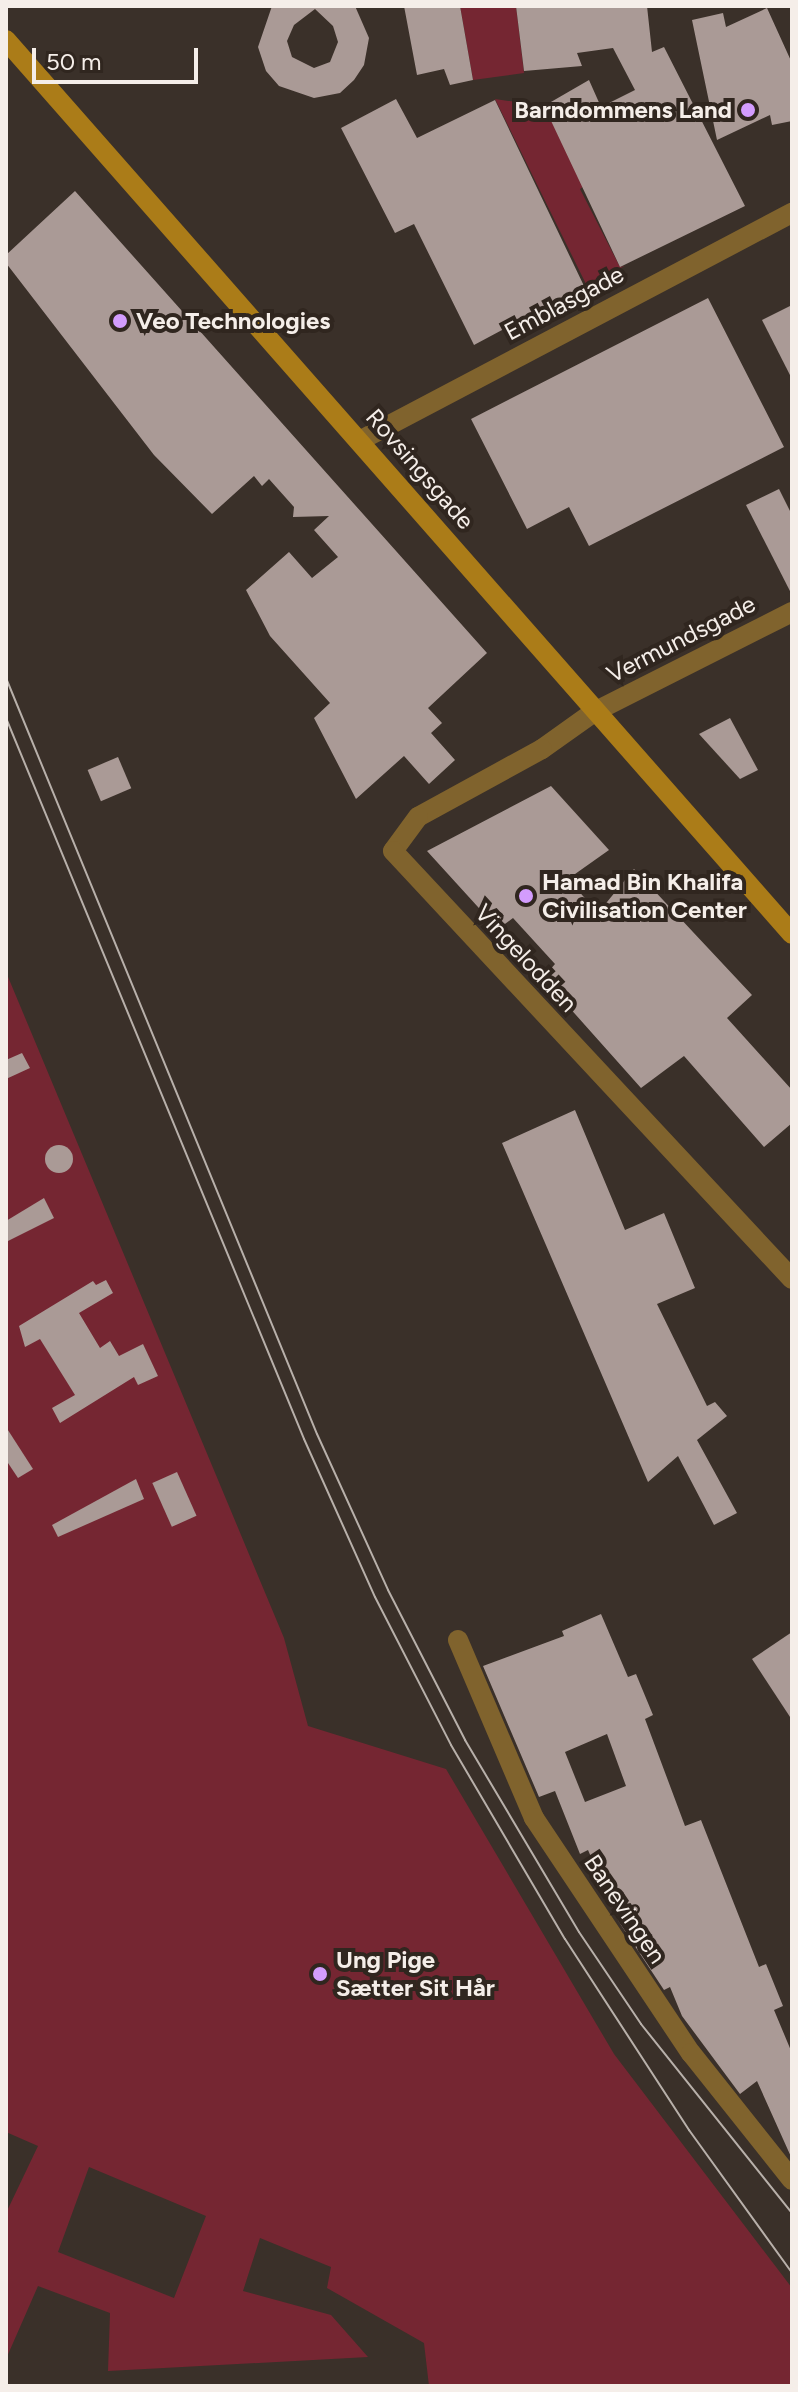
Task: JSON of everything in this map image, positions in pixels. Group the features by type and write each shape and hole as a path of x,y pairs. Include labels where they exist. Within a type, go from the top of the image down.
{"street":[{"name":"Rovsingsgade","path":"6,40 361,440 594,712 792,934"},
{"name":"Emblasgade","path":"361,440 792,213"},
{"name":"Vermundsgade","path":"594,712 792,612"},
{"name":"Vingelodden","path":"594,712 542,749 418,817 393,851 792,1279"},
{"name":"Banevingen","path":"458,1640 534,1818 691,2053 792,2180"}],"shaded area":[{"path":"460,6 516,6 524,73 473,80"},
{"path":"495,99 544,106 584,186 580,189 620,267 625,266 586,284"},
{"path":"6,972 284,1638 308,1726 446,1769 614,2054 792,2288 792,2386 429,2386 424,2343 327,2288 331,2267 260,2238 243,2291 331,2315 368,2357 108,2371 110,2313 38,2286 6,2359 6,2213 38,2146 6,2132","holes":["89,2167 206,2216 174,2298 58,2252"]}],"building":[{"path":"272,6 355,6 369,38 364,65 354,80 340,93 314,98 279,86 266,71 258,47","holes":["315,9 333,26 338,42 330,62 314,68 292,57 287,41 294,25"]},
{"path":"404,6 460,6 473,80 450,85 444,69 417,75"},
{"path":"516,6 647,6 652,52 664,47 745,206 620,267 544,106 589,80 601,107 635,90 613,48 577,53 582,66 524,71"},
{"path":"767,8 792,63 792,121 772,125 770,115 717,140 692,20 723,13 726,27"},
{"path":"396,99 417,138 495,100 584,286 474,345 414,224 395,233 341,128"},
{"path":"75,191 487,653 428,708 442,723 431,733 455,760 429,784 404,756 356,799 314,718 330,703 270,636 246,590 289,552 312,578 338,557 314,530 329,516 293,517 294,507 269,479 262,486 254,476 212,514 154,455 6,263 6,255"},
{"path":"708,298 784,447 589,546 569,507 527,529 471,419"},
{"path":"792,305 792,379 762,320"},
{"path":"779,489 792,515 792,595 746,505"},
{"path":"730,718 758,770 740,779 699,734"},
{"path":"118,757 131,788 101,801 88,770"},
{"path":"551,786 609,850 568,879 598,913 634,869 752,995 727,1018 792,1090 792,1123 764,1147 684,1056 641,1088 543,978 555,964 513,918 498,929 427,851"},
{"path":"22,1053 30,1068 6,1079 6,1060"},
{"path":"575,1110 625,1230 664,1213 695,1288 657,1304 707,1406 715,1402 727,1416 697,1440 737,1513 714,1525 678,1456 648,1482 502,1143"},
{"path":"59,1145 69,1149 73,1159 69,1169 59,1173 49,1169 45,1159 49,1149"},
{"path":"44,1198 54,1218 6,1242 6,1221"},
{"path":"106,1280 113,1293 79,1313 100,1348 110,1341 119,1356 143,1344 158,1376 138,1385 134,1377 60,1423 52,1408 75,1395 40,1339 25,1347 19,1326 93,1281 96,1285"},
{"path":"6,1427 33,1469 18,1478 6,1460"},
{"path":"177,1472 197,1516 172,1527 152,1483"},
{"path":"136,1479 144,1499 58,1537 52,1525"},
{"path":"601,1614 628,1677 636,1674 653,1715 645,1719 685,1826 701,1820 759,1967 766,1964 783,2006 774,2010 792,2053 792,2159 757,2081 740,2094 682,2016 670,1987 664,1990 619,1922 588,1850 580,1854 555,1791 539,1797 483,1666 564,1636 562,1631","holes":["607,1734 626,1786 585,1802 565,1752"]},
{"path":"792,1632 792,1720 752,1659"}],"tram line":[{"path":"6,678 317,1434 388,1590 465,1740 579,1932 641,2024 792,2213"},
{"path":"6,718 304,1439 375,1597 451,1745 565,1939 689,2130 792,2273"}],"place":[{"name":"Barndommens Land","path":"748,110"},
{"name":"Veo Technologies","path":"120,321"},
{"name":"Hamad Bin Khalifa Civilisation Center","path":"526,896"},
{"name":"Ung Pige Sætter Sit Hår","path":"320,1974"}]}
